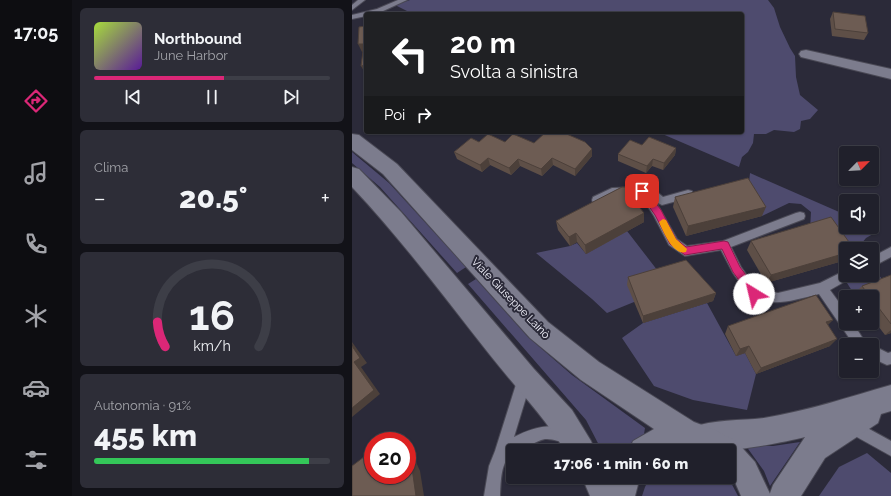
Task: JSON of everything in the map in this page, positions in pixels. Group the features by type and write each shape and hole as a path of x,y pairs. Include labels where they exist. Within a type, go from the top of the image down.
{"main road":[{"name":"Viale Giuseppe Lainò","path":"352,140 390,169 539,330 596,375 695,437 716,444"},
{"path":"352,174 394,218 525,378 562,420 577,444"},
{"path":"652,444 664,438 763,432 804,424 891,398"},
{"path":"784,496 815,448 891,398"},
{"path":"736,462 745,472 756,496"},
{"path":"599,484 605,496"},
{"path":"620,496 623,484"}],"street":[{"path":"806,54 891,74"}],"lane":[{"path":"352,8 362,0"},
{"path":"374,12 404,0"},
{"path":"352,17 364,14"},
{"path":"642,191 658,213 673,242 685,251 724,245 800,216"},
{"path":"597,200 612,192 642,191 652,194 662,201 699,191"},
{"path":"724,245 737,270 754,294 778,298 822,288 839,279"},
{"path":"879,258 891,252"},
{"path":"822,288 839,313"},
{"path":"879,355 887,359 891,358"},
{"path":"492,496 496,466 502,452 525,378"},
{"path":"849,425 891,449"},
{"path":"515,444 546,432 577,444"},
{"path":"502,452 506,450"}],"shaded area":[{"path":"410,0 768,0 774,8 780,27 795,56 796,77 800,95 818,110 810,119 801,121 800,129 794,132 774,130 766,134 754,134 753,143 748,152 742,157 739,167 662,134 744,134 744,12 409,12 395,5"},
{"path":"352,152 389,183 466,267 457,273 380,187 352,163"},
{"path":"750,173 839,212 839,234 873,234 863,242 839,242 839,245 810,230 811,212 801,204 789,203 762,216 744,188 749,182"},
{"path":"627,231 661,275 634,302 607,313 536,253 570,246 577,243 586,254"},
{"path":"879,275 885,283 865,290 851,290 847,283 879,282"},
{"path":"476,279 528,337 572,375 645,428 644,434 630,444 598,444 586,420 468,284"},
{"path":"707,303 736,356 745,353 756,374 747,410 693,400 654,386 622,338 643,323"},
{"path":"800,442 770,486 764,471 746,446 773,446"},
{"path":"867,453 891,473 891,496 819,496 839,467"},
{"path":"646,484 732,484 738,496 642,496"}],"building":[{"path":"833,12 865,16 868,33 835,29"},
{"path":"364,26 364,44 358,44 359,27"},
{"path":"364,44 364,65 361,66"},
{"path":"488,134 505,142 513,134 534,143 544,134 567,134 585,142 592,149 575,169 552,158 541,169 518,159 509,168 488,158 480,165 454,152 471,138 479,142"},
{"path":"649,137 676,148 664,163 653,159 647,166 618,154 630,140 642,145"},
{"path":"748,178 766,207 688,226 675,197"},
{"path":"622,187 630,187 641,200 636,203 644,213 585,245 576,233 569,237 556,221"},
{"path":"831,217 839,228 839,234 843,234 849,242 839,242 839,255 771,275 751,241"},
{"path":"686,260 716,293 643,316 628,277"},
{"path":"891,275 891,324 879,308 879,290 865,290 862,286 873,282 879,282 879,280"},
{"path":"816,295 833,320 826,322 837,339 761,368 749,346 740,349 728,326"},
{"path":"352,346 360,358 354,362 374,390 352,408"},
{"path":"364,457 364,484 414,484 416,496 352,496 352,466"}],"slow traffic":[{"path":"663,222 673,242 683,249"}],"route":[{"path":"642,191 658,213 673,242 685,251 724,245 737,270 754,294"}]}
